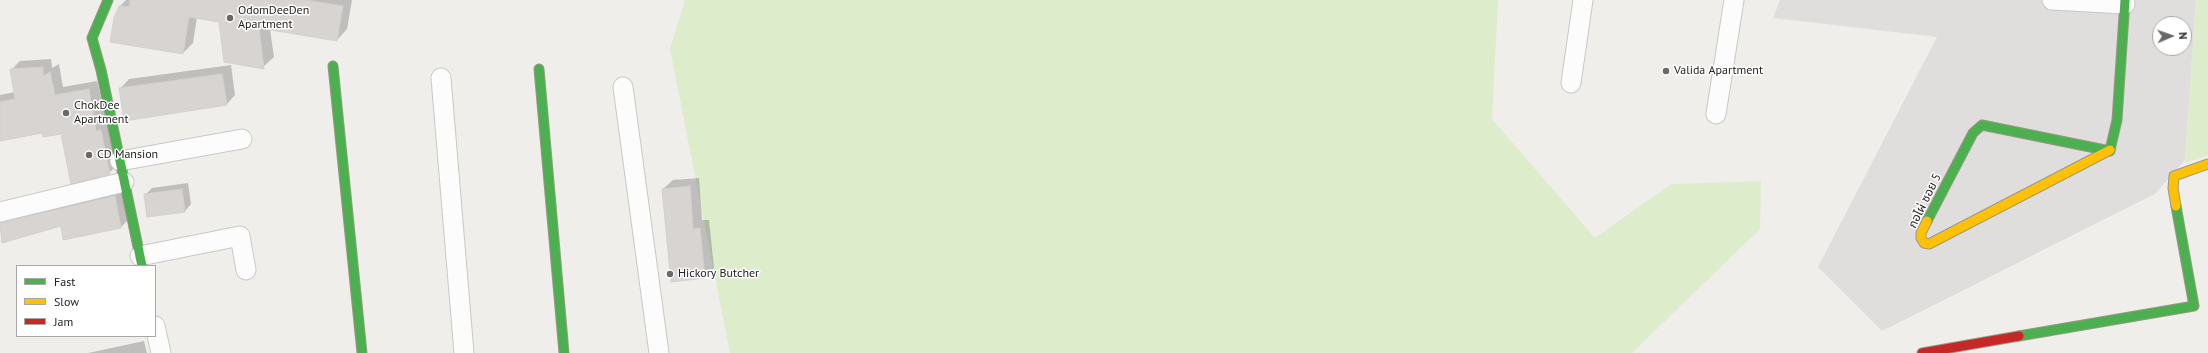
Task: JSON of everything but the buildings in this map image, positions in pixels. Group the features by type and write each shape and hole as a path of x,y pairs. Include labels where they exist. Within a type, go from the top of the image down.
{"street":[{"path":"108,0 92,38 141,261 240,236 246,270"},
{"path":"1571,83 1583,0"},
{"path":"1716,114 1734,0"},
{"path":"2052,0 2125,2 2117,120 2110,151"},
{"path":"333,66 362,353"},
{"path":"539,69 564,353"},
{"path":"441,78 464,353"},
{"path":"623,87 659,353"},
{"name":"กอไผ่ ซอย 5","path":"1982,125 2110,151 1929,244 1924,243 1921,238 1921,233 1973,133 1982,125"},
{"path":"120,161 242,139"},
{"path":"1922,353 2194,306 2173,188 2174,176 2208,164"},
{"path":"0,212 124,182"},
{"path":"156,330 161,353"}],"shaded area":[{"path":"1780,0 2196,0 2185,160 2155,194 1882,331 1818,267 1937,37 1773,18"}],"green space":[{"path":"685,0 1498,0 1492,119 1595,238 1671,184 1761,181 1760,229 1632,353 730,353 670,49"},
{"path":"2196,0 2208,0 2208,155 2185,163"}],"traffic: fast":[{"path":"108,0 92,38 101,70 142,265"},
{"path":"2110,150 2117,120 2125,0"},
{"path":"333,66 362,353"},
{"path":"539,69 564,353"},
{"path":"1927,221 1973,133 1982,125 2110,151"},
{"path":"2019,336 2194,306 2176,206"}],"traffic: slow":[{"path":"1927,221 1921,233 1921,238 1924,243 1929,244 2110,150"},
{"path":"2176,206 2173,188 2174,176 2208,164"}],"traffic: jam":[{"path":"1922,353 2019,336"}],"place":[{"name":"OdomDeeDen Apartment","path":"230,18"},
{"name":"Valida Apartment","path":"1666,71"},
{"name":"ChokDee Apartment","path":"66,113"},
{"name":"CD Mansion","path":"89,155"},
{"name":"Hickory Butcher","path":"670,274"}]}
